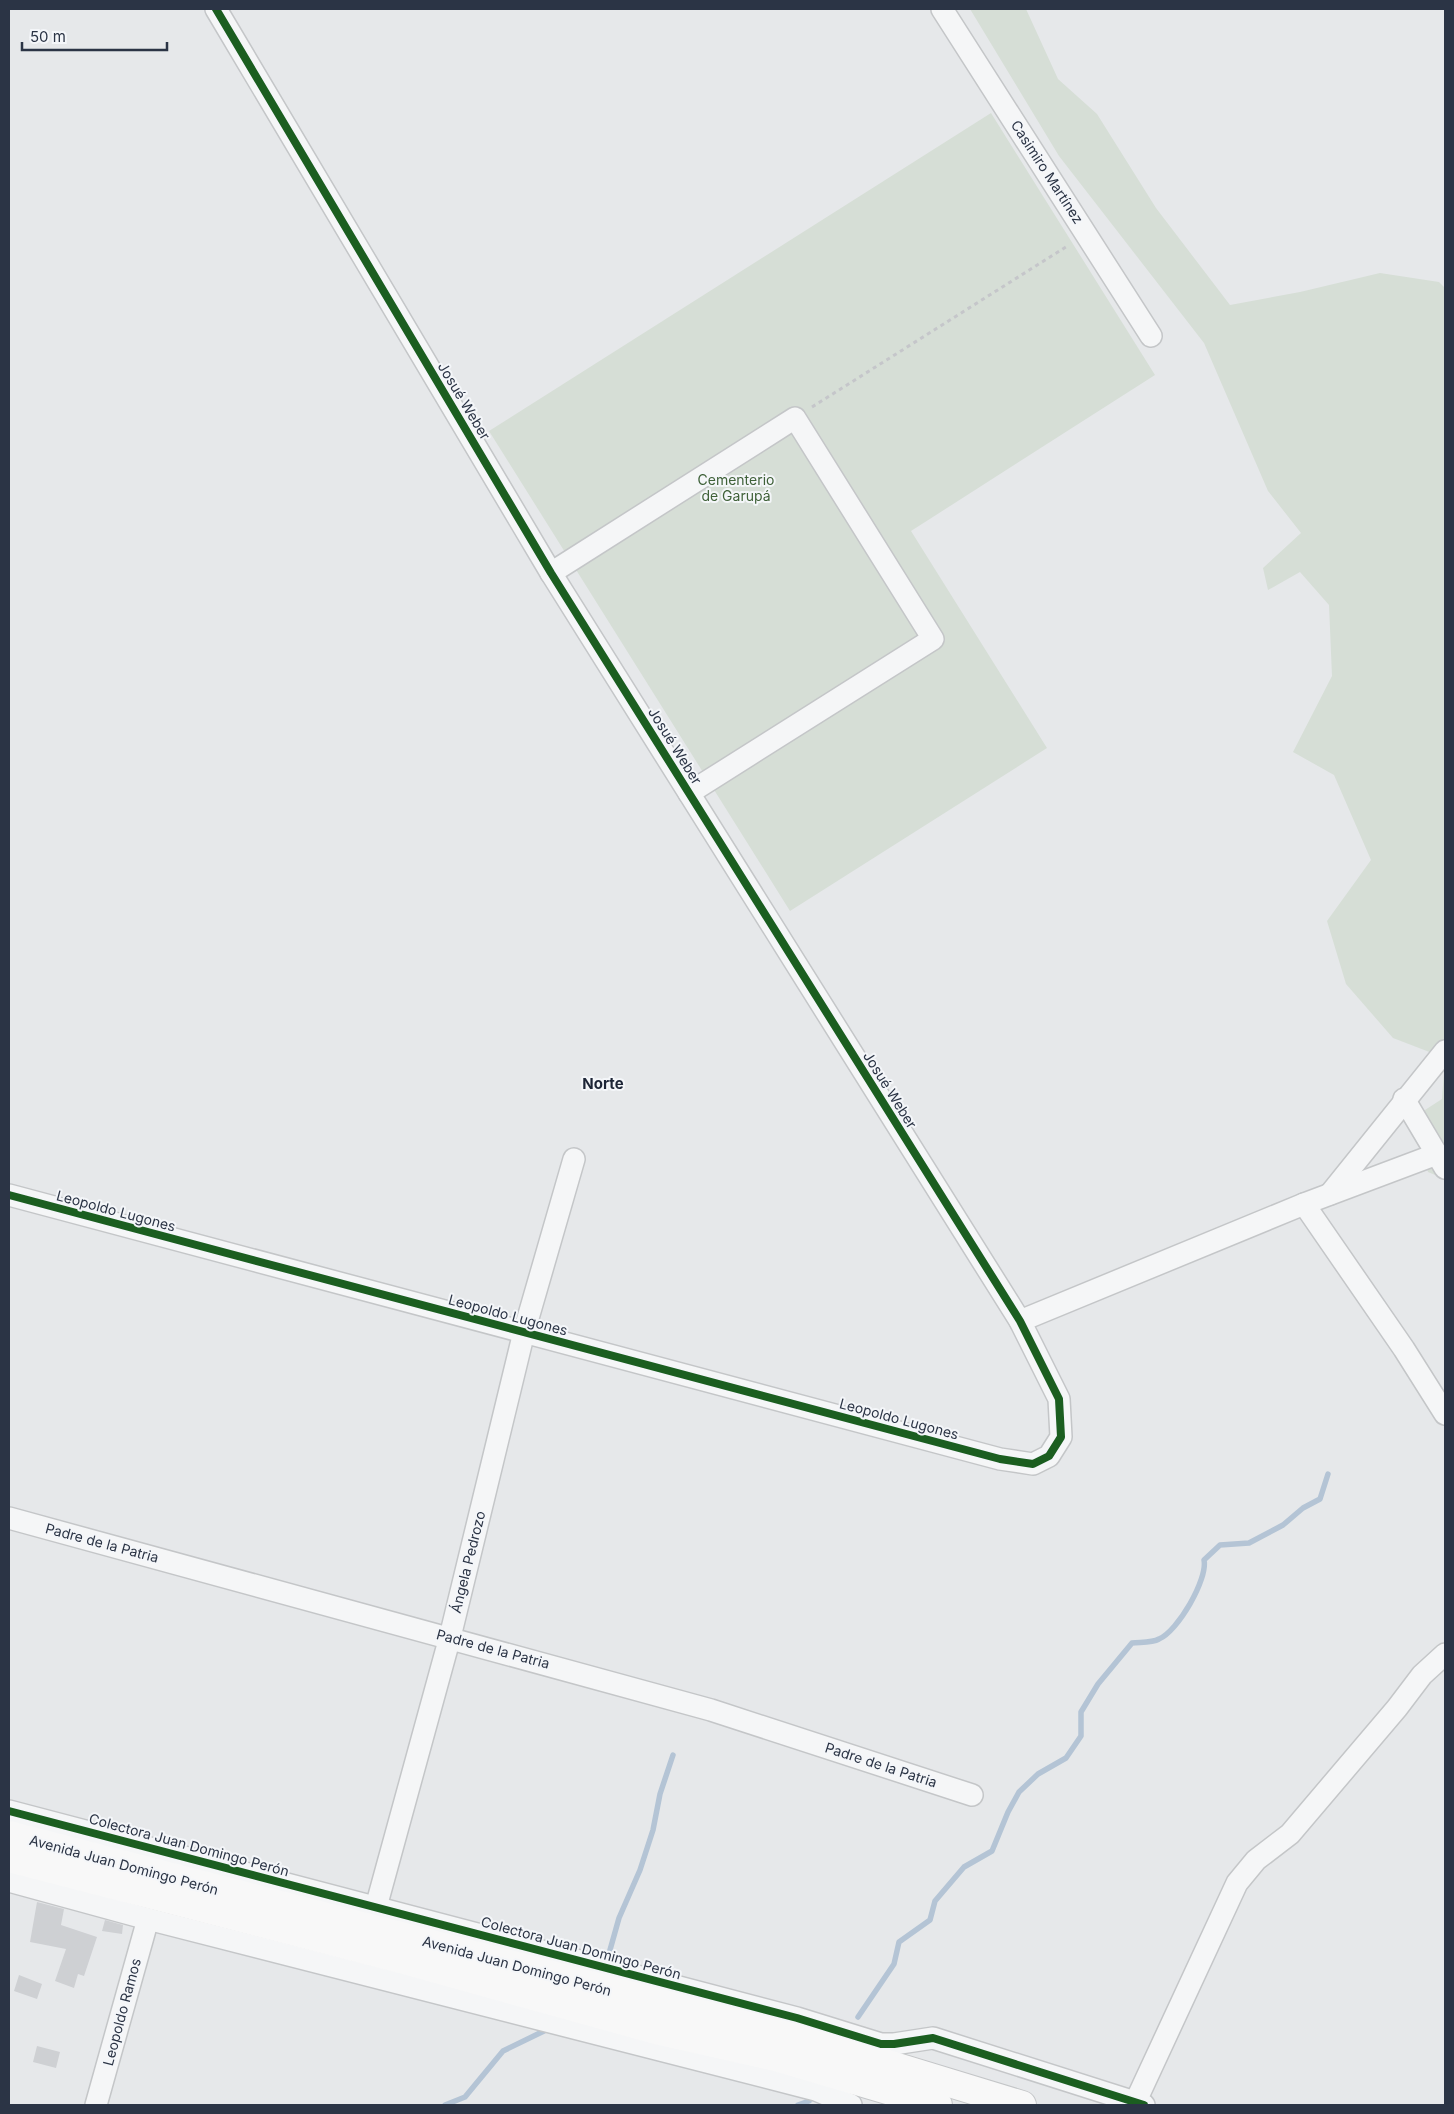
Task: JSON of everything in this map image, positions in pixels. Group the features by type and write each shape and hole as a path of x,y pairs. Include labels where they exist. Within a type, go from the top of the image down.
{"main road":[{"name":"Avenida Juan Domingo Perón","path":"9,1835 838,2049 1022,2105"},
{"name":"Avenida Juan Domingo Perón","path":"9,1858 404,1960 656,2030 776,2057 938,2105"}],"street":[{"name":"Josué Weber","path":"216,9 551,573 1020,1321 1059,1400 1061,1436 1049,1456 1033,1464 1000,1459"},
{"name":"Casimiro Martínez","path":"942,9 1151,336"},
{"path":"551,573 795,418 933,639 689,793"},
{"path":"1330,1194 1445,1051"},
{"path":"1020,1321 1330,1194 1441,1161 1404,1100"},
{"name":"Ángela Pedrozo","path":"376,1907 450,1638 524,1332 574,1159"},
{"name":"Leopoldo Lugones","path":"9,1195 1000,1459"},
{"path":"1304,1204 1404,1349 1445,1414"},
{"name":"Padre de la Patria","path":"9,1518 710,1710 972,1795"},
{"path":"1138,2104 1237,1883 1256,1860 1290,1834 1397,1708 1422,1675 1445,1654"},
{"name":"Colectora Juan Domingo Perón","path":"9,1811 797,2018 882,2044 933,2038 1138,2104"},
{"path":"9,1881 148,1919 816,2090 851,2105"},
{"name":"Leopoldo Ramos","path":"96,2105 148,1919"}],"path":[{"path":"795,418 1086,234"}],"green space":[{"path":"970,9 1026,9 1058,79 1097,114 1156,208 1230,305 1300,292 1380,273 1439,282 1445,288 1445,1058 1393,1038 1346,984 1327,921 1371,860 1334,775 1293,752 1332,676 1329,605 1300,572 1268,590 1263,568 1301,533 1268,491 1204,343 1059,156"},
{"name":"Cementerio de Garupá","path":"991,113 1155,375 911,531 1047,748 790,911 489,431"},
{"path":"1445,1058 1445,1179 1428,1172 1411,1119 1442,1099"}],"building":[{"path":"37,1902 64,1909 61,1925 97,1937 84,1976 78,1974 74,1988 55,1981 66,1949 30,1942"},
{"path":"105,1920 123,1925 122,1934 102,1931"},
{"path":"19,1975 42,1984 37,1999 14,1991"},
{"path":"37,2046 60,2052 56,2068 33,2062"}],"waterway":[{"path":"858,2017 894,1964 899,1942 930,1920 935,1901 964,1867 992,1851 1008,1812 1019,1792 1038,1774 1066,1758 1081,1736 1081,1712 1098,1684 1132,1643 1156,1640 1167,1634 1175,1626 1197,1591 1204,1569 1204,1560 1220,1545 1249,1543 1283,1525 1303,1508 1320,1499 1328,1474"},
{"path":"610,1950 619,1918 640,1870 653,1830 660,1794 673,1755"},
{"path":"445,2105 465,2097 503,2051 544,2031"},
{"path":"798,2105 809,2101"}],"cycle path":[{"path":"9,1195 1000,1459 1033,1464 1049,1456 1061,1437 1059,1399 1020,1321 551,573 216,9"},
{"path":"9,1811 797,2018 881,2044 933,2038 1144,2105"}],"district":[{"name":"Norte","path":"603,1084"}]}
